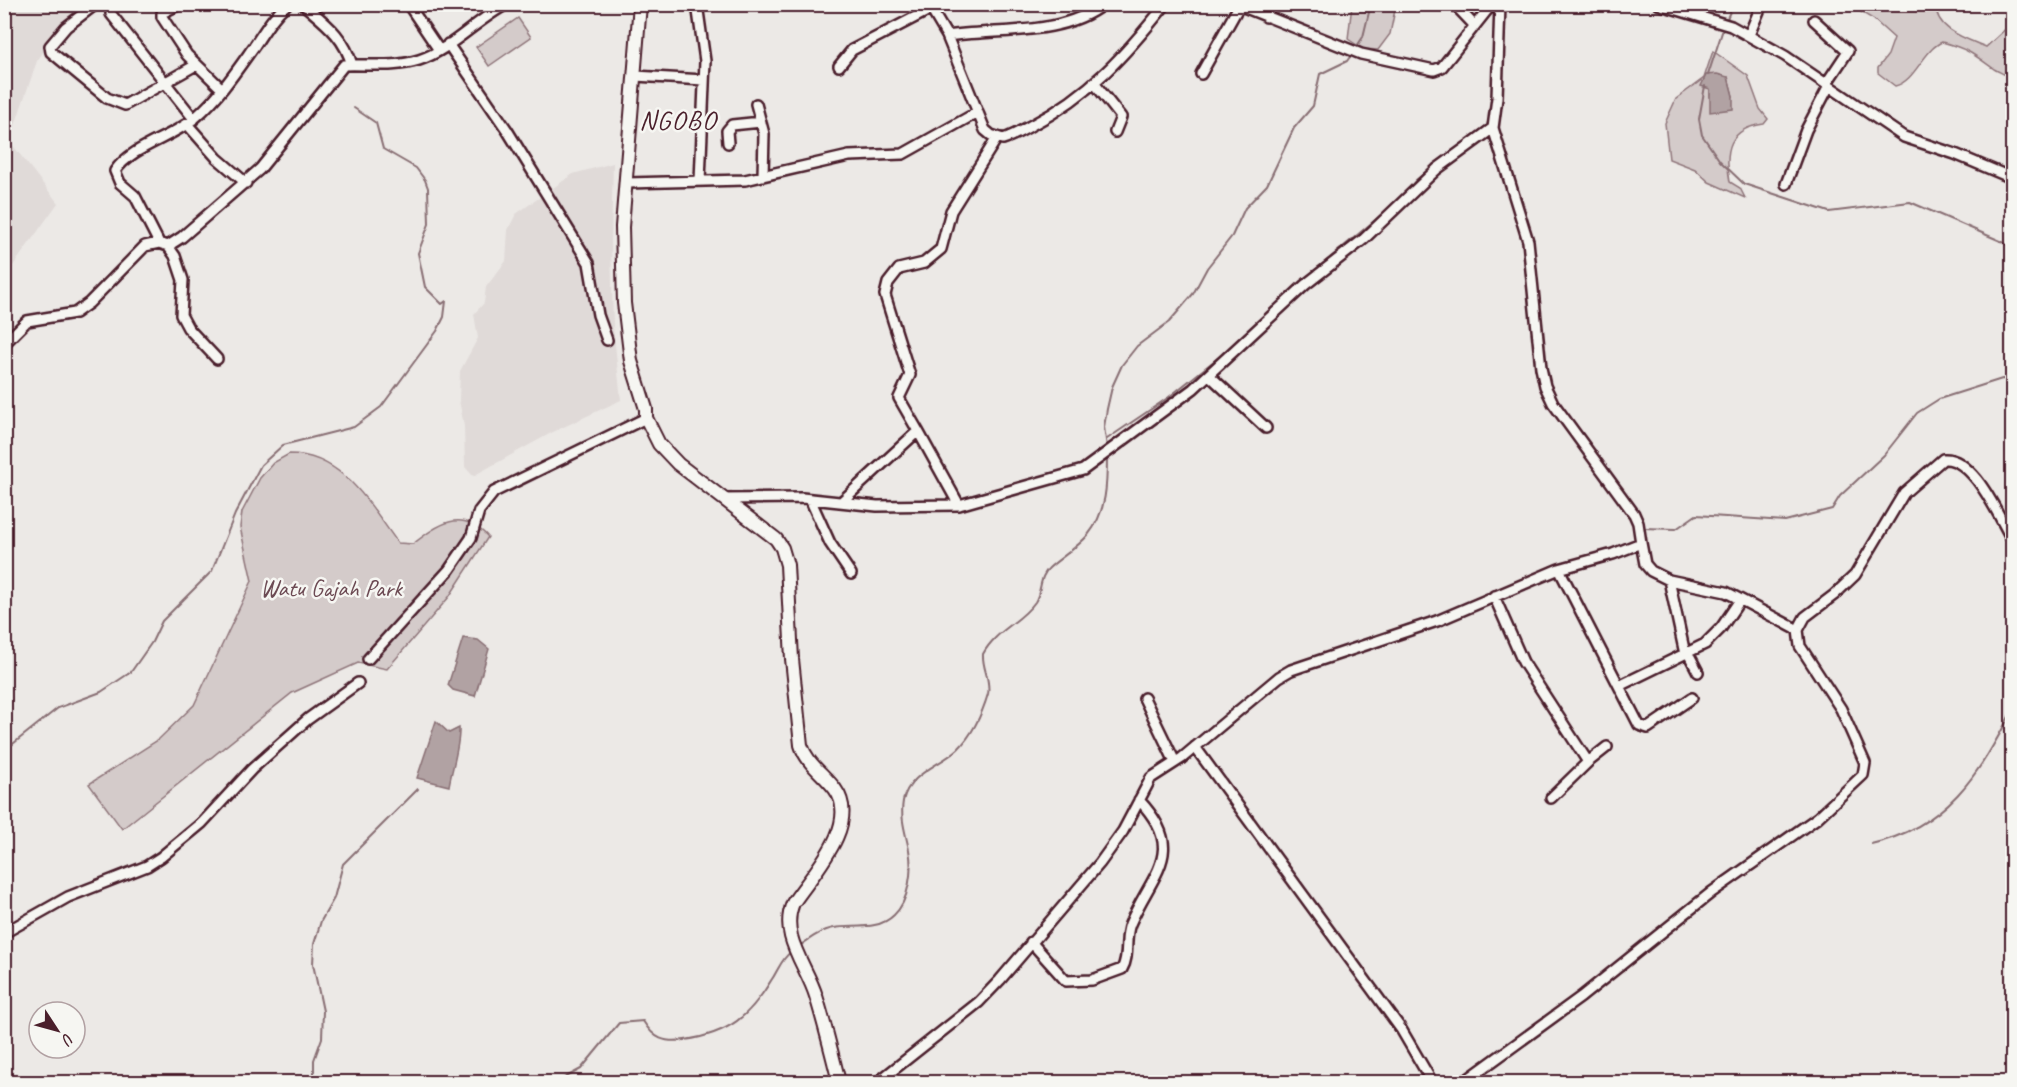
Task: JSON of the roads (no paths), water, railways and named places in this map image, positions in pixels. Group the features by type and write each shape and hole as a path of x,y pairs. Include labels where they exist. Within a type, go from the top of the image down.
{"main road":[{"path":"640,4 622,249 627,339 646,409 646,418 659,444 669,456 776,539 783,548 787,566 792,659 801,745 807,757 832,785 844,803 843,825 837,837 790,908 792,939 798,958 815,992 839,1083"}],"street":[{"path":"96,4 55,37 50,46 51,52 118,103 125,105 196,66"},
{"path":"180,4 162,13 162,17 196,66 222,89"},
{"path":"217,359 188,328 181,315 183,279 176,256 164,245 135,196 120,183 115,171 128,158 190,121 222,89 275,14 287,4"},
{"path":"303,4 336,32 352,64"},
{"path":"408,4 439,50"},
{"path":"4,344 27,321 75,313 109,285 138,251 145,246 164,245 246,183 312,107 338,69 352,64 361,66 400,64 422,58 439,50 507,4"},
{"path":"697,4 705,61 700,181"},
{"path":"948,36 1067,24 1088,16 1103,4"},
{"path":"839,66 852,50 930,7 948,36 985,130 997,138 1010,137 1051,115 1095,84 1166,4"},
{"path":"1266,17 1271,4"},
{"path":"1454,4 1474,25"},
{"path":"1201,74 1238,5 1361,54 1424,70 1438,69 1492,4"},
{"path":"1500,4 1497,98 1493,128 1528,241 1535,324 1545,386 1553,403 1639,527 1645,564 1669,580 1716,589 1798,630"},
{"path":"1659,4 1731,26 1828,85 1904,137 1955,154 2013,178"},
{"path":"1749,35 1762,4"},
{"path":"111,14 165,83 217,158 246,183"},
{"path":"1786,184 1806,130 1848,51 1814,20"},
{"path":"448,44 507,130 589,263 598,315 607,340"},
{"path":"635,76 704,80"},
{"path":"1095,84 1121,117 1115,132"},
{"path":"756,104 764,135 763,176"},
{"path":"627,183 745,180 849,156 903,154 978,112"},
{"path":"728,143 727,131 732,125 761,122"},
{"path":"724,499 810,499 877,506 959,505 1092,465 1209,375 1305,285 1364,239 1437,169 1493,128"},
{"path":"959,505 899,398 910,375 886,305 886,288 899,269 924,263 941,249 951,211 997,138"},
{"path":"1209,375 1266,428"},
{"path":"368,659 449,570 471,538 479,511 494,492 646,418"},
{"path":"841,502 918,431"},
{"path":"1464,1083 1581,997 1712,892 1817,818 1863,775 1865,763 1841,709 1800,646 1798,630 1805,617 1834,595 1855,575 1904,493 1943,459 1949,458 1962,465 1982,485 2013,539"},
{"path":"810,499 830,543 851,574"},
{"path":"878,1083 979,1002 1100,863 1123,831 1151,778 1195,747 1231,715 1291,670 1437,621 1559,569 1613,554 1641,543"},
{"path":"1559,569 1635,719 1645,729 1692,698"},
{"path":"1669,580 1686,654 1698,672"},
{"path":"1494,596 1523,662 1588,762"},
{"path":"1619,686 1686,654 1713,638 1740,600"},
{"path":"4,933 68,897 147,866 161,857 202,823 252,769 308,719 358,683"},
{"path":"1144,698 1175,762"},
{"path":"1195,747 1401,1029 1432,1083"},
{"path":"1551,798 1606,747"},
{"path":"1031,942 1066,981 1092,981 1122,969 1130,924 1159,870 1164,847 1158,822 1138,800"}],"waterway":[{"path":"1355,49 1363,37 1371,4"},
{"path":"1726,21 1733,4"},
{"path":"1708,75 1724,26"},
{"path":"1107,447 1104,427 1107,409 1112,387 1122,365 1137,346 1169,322 1193,294 1207,268 1232,236 1245,208 1267,185 1294,128 1313,106 1320,74 1347,61 1352,54"},
{"path":"1705,86 1699,119 1702,135 1720,161 1744,184 1829,212 1910,202 2003,242 2012,249"},
{"path":"4,751 58,708 101,692 131,672 152,642 162,621 212,571 235,514 261,465 283,445 354,427 381,407 437,331 444,317 446,301 442,304 425,287 418,253 429,224 428,188 416,168 383,149 376,123 354,108"},
{"path":"1469,140 1487,125 1490,116"},
{"path":"1490,139 1504,179"},
{"path":"1403,196 1416,180 1433,166"},
{"path":"1263,318 1300,283 1399,200"},
{"path":"1522,236 1535,349"},
{"path":"1107,439 1169,397 1230,348"},
{"path":"1642,528 1676,529 1696,515 1785,521 1832,509 1840,496 1884,455 1917,413 1939,399 2002,379 2012,380"},
{"path":"1552,409 1566,429"},
{"path":"798,947 829,929 880,924 899,909 906,894 910,876 909,850 902,814 906,791 918,777 958,749 973,730 988,694 983,654 994,639 1035,602 1046,572 1084,540 1094,526 1105,497 1107,456"},
{"path":"1621,503 1632,521"},
{"path":"1871,844 1898,836 1920,825 1958,795 1987,756 2012,711"},
{"path":"314,1082 314,1060 322,1038 323,1011 313,964 314,944 321,921 334,898 343,864 418,789"},
{"path":"557,1082 581,1069 619,1023 643,1021 656,1036 671,1041 701,1037 726,1028 755,1004 791,952"}],"district":[{"name":"NGOBO","path":"678,120"}],"park label":[{"name":"Watu Gajah Park","path":"331,588"}]}
